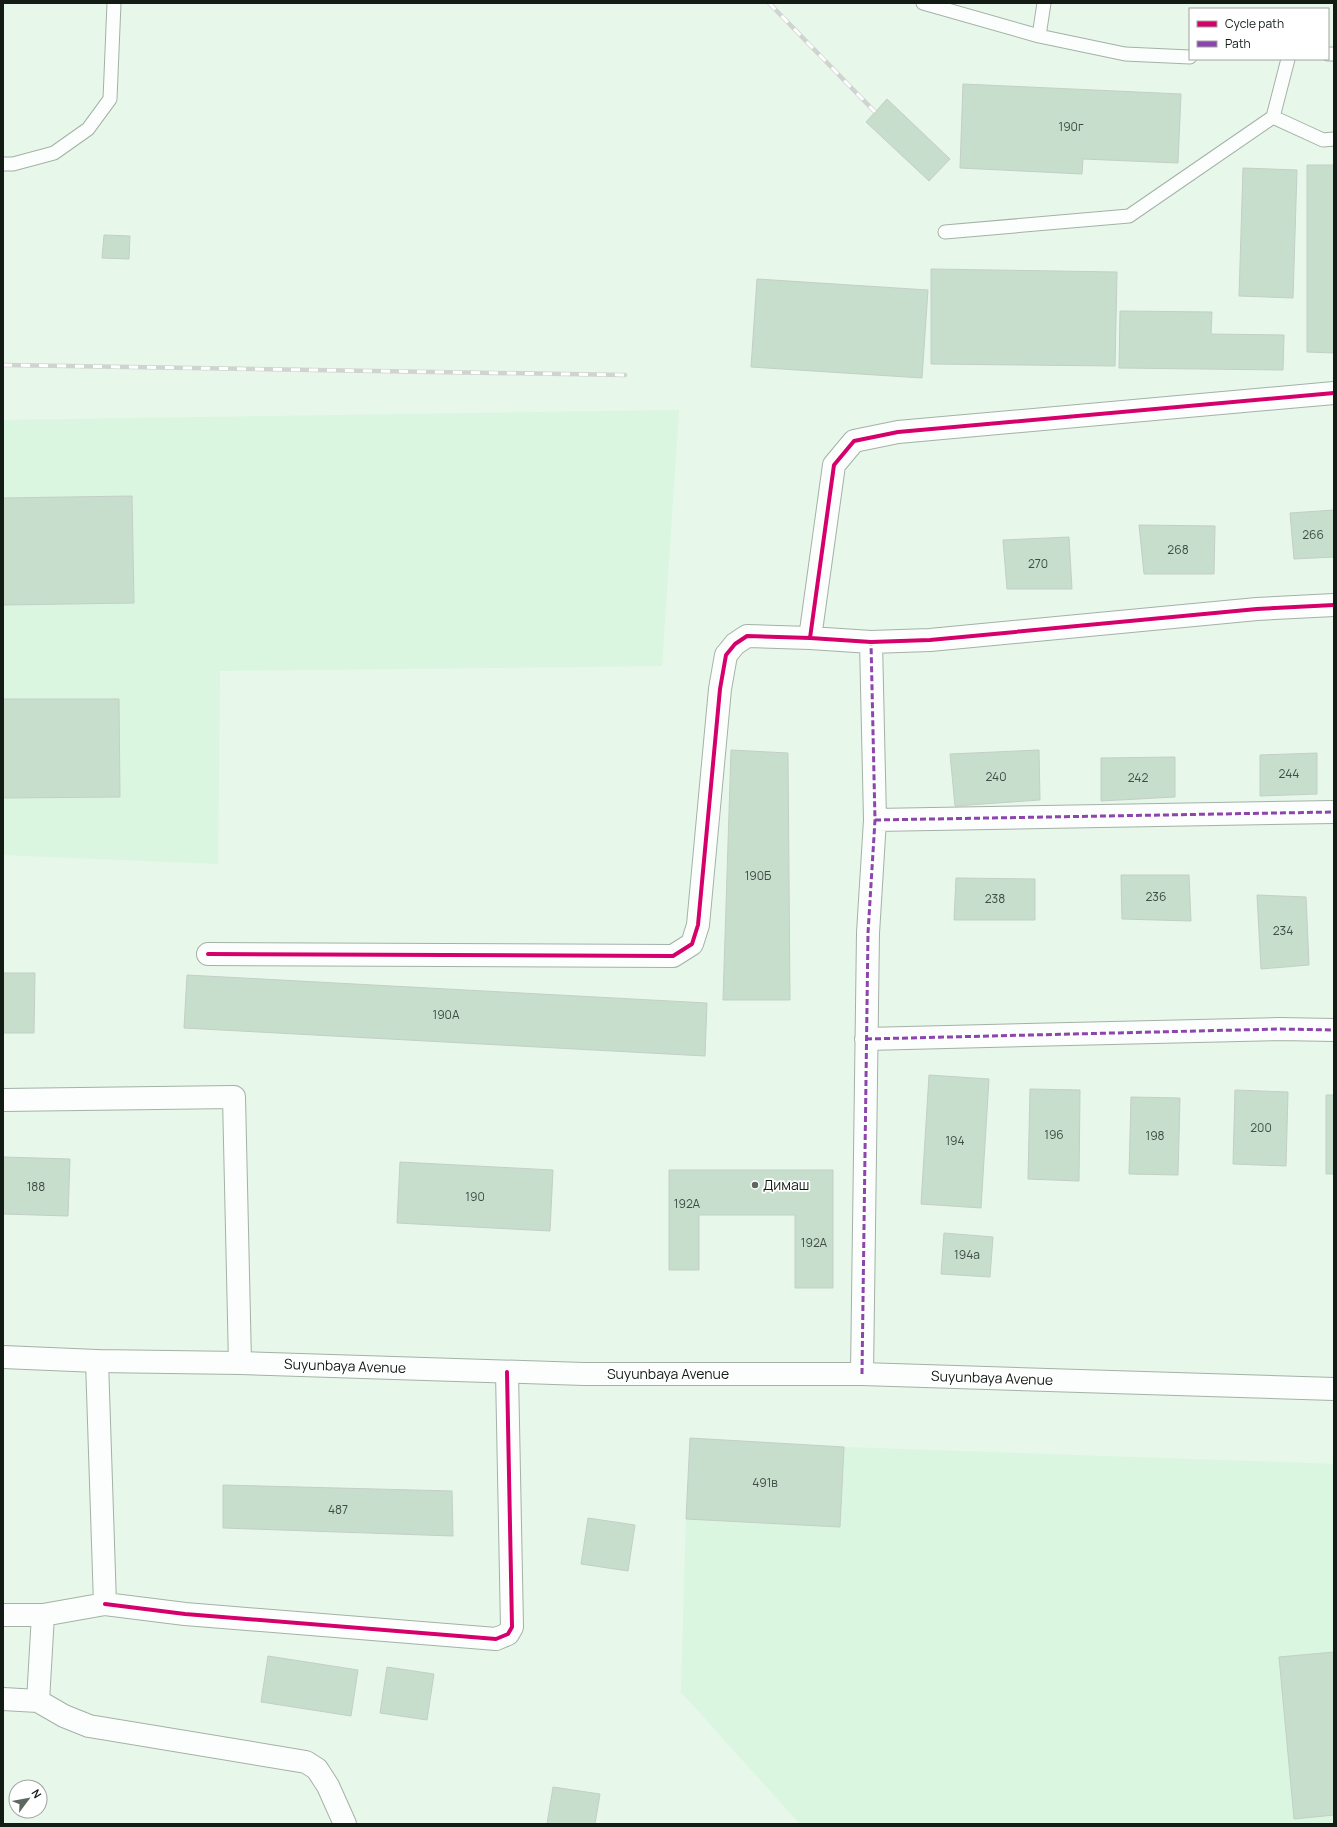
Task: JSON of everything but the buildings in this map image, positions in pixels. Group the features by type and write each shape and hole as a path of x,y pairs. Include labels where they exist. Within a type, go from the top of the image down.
{"street":[{"path":"810,638 834,465 854,441 898,432 1334,393"},
{"path":"208,954 673,956 692,944 698,925 720,689 726,655 735,644 747,636 871,642 930,640 1257,608 1334,605"},
{"path":"862,1374 868,933 875,820 871,642"},
{"path":"875,820 1334,812"},
{"path":"866,1039 1263,1030 1334,1030"},
{"path":"3,1100 234,1097 240,1363"},
{"name":"Suyunbaya Avenue","path":"3,1357 97,1361 240,1363 584,1374 862,1374 1334,1389"},
{"path":"97,1361 105,1604"},
{"path":"3,1615 43,1615 105,1604 185,1614 496,1639 508,1634 512,1627 507,1372"},
{"path":"38,1701 43,1615"},
{"path":"3,1699 38,1701 64,1716 89,1726 306,1762 317,1769 328,1786 345,1824"}],"lane":[{"path":"3,164 13,164 54,153 88,129 110,99 114,3"},
{"path":"923,3 1039,36 1125,54 1189,57"},
{"path":"1039,36 1044,3"},
{"path":"945,232 1129,216 1273,117 1288,60"},
{"path":"1273,117 1323,140 1334,139"}],"shaded area":[{"path":"679,410 662,666 220,671 218,864 3,855 3,420"},
{"path":"690,1438 844,1447 1334,1464 1334,1824 800,1824 681,1692"}],"railway":[{"path":"769,3 875,112"},
{"path":"3,365 625,375"}],"marked path":[{"path":"862,1374 868,933 875,820 871,642"},
{"path":"875,820 1334,812"},
{"path":"866,1039 1279,1029 1334,1030"}],"cycle path":[{"path":"1334,393 898,432 854,441 834,465 810,638 871,642 930,640 1257,609 1334,605"},
{"path":"208,954 673,956 692,944 698,925 720,689 726,655 735,644 747,636 810,638"},
{"path":"105,1604 185,1614 496,1639 508,1634 512,1627 507,1372"}],"place":[{"name":"Димаш","path":"755,1185"}]}
